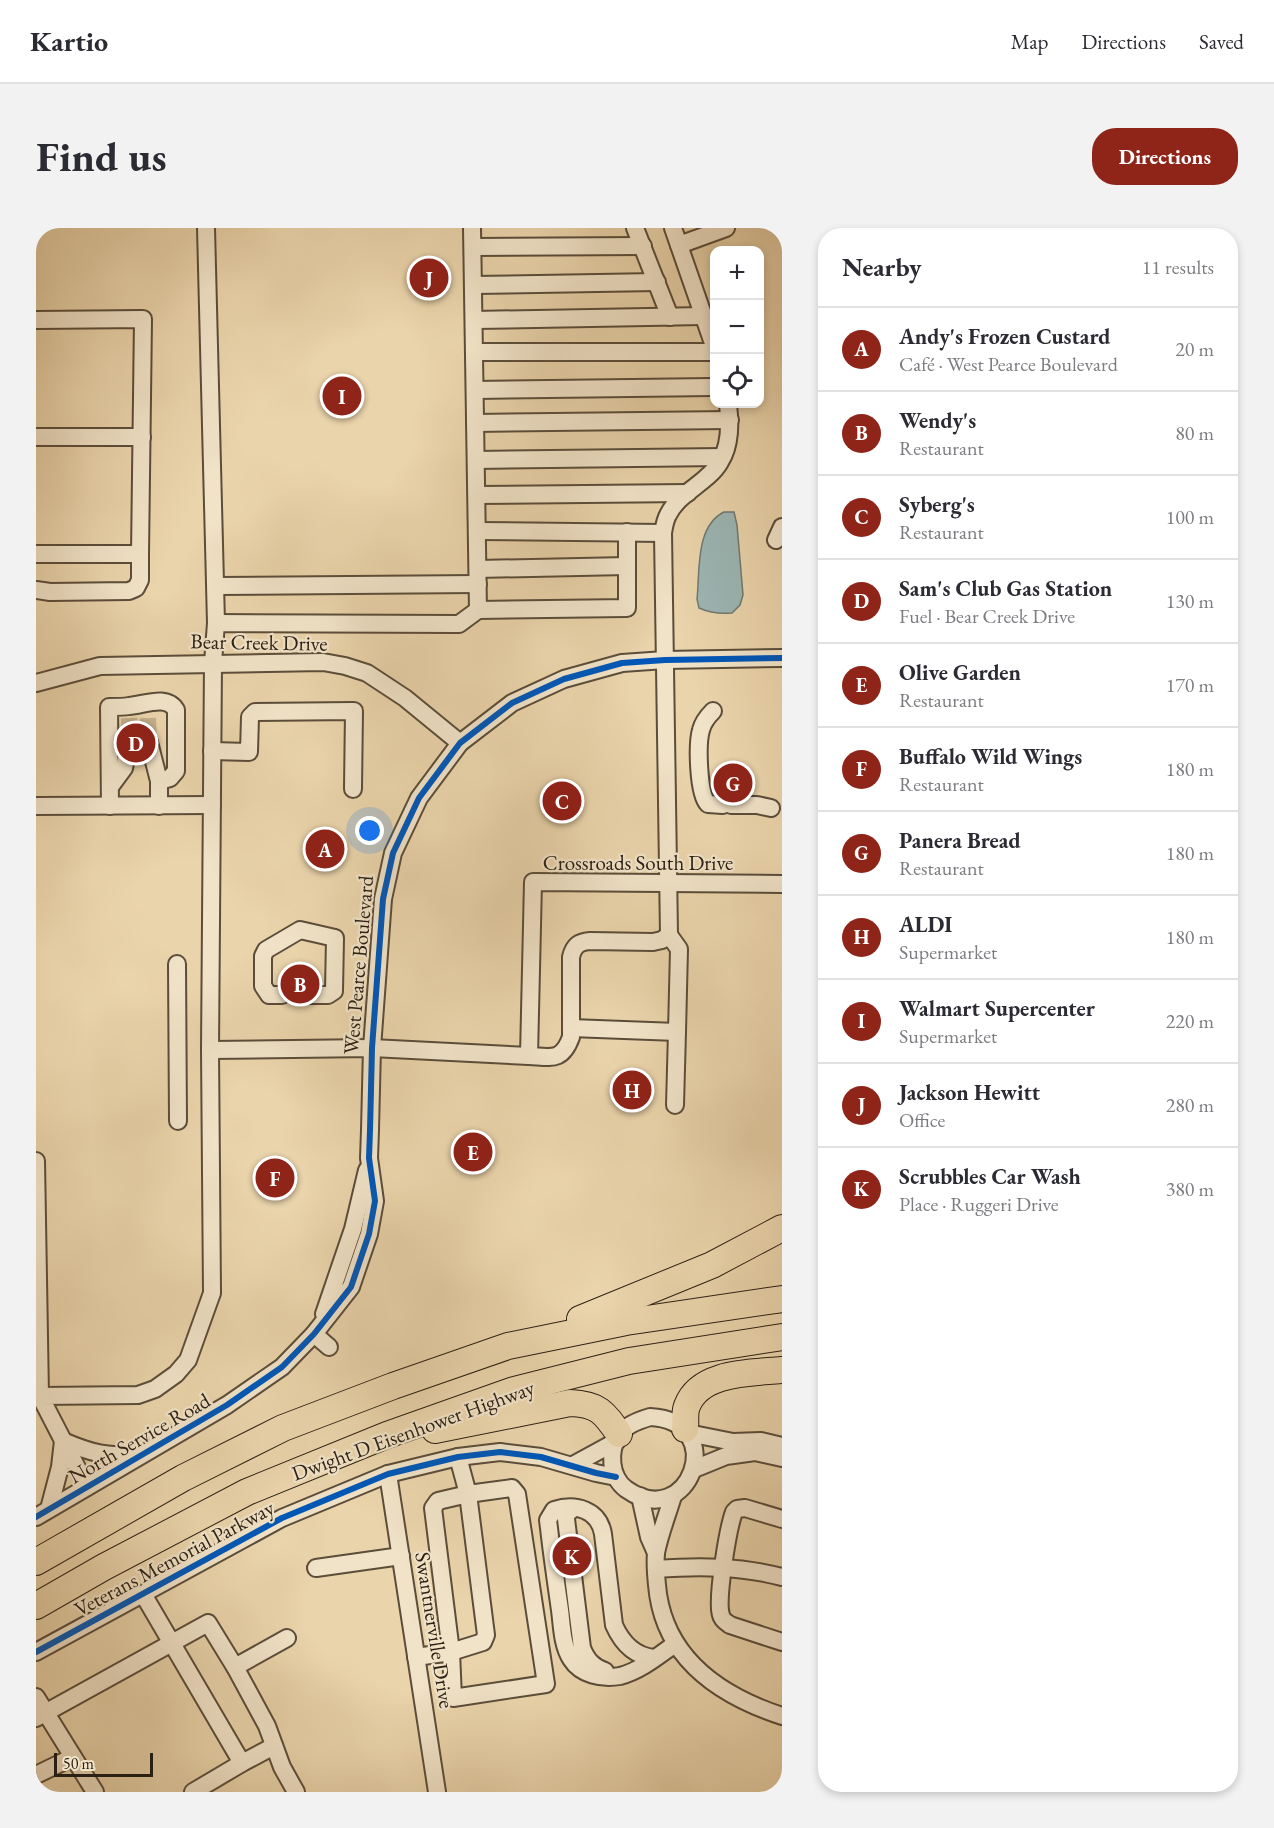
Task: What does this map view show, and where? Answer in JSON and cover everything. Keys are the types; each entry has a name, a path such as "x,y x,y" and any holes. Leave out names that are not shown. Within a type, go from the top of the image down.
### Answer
{"highway":[{"path":"36,1562 183,1479 283,1428 508,1346 712,1265 782,1228"},
{"path":"508,1346 626,1322 782,1299"},
{"name":"Dwight D Eisenhower Highway","path":"36,1606 104,1567 247,1492 387,1435 514,1390 629,1361 782,1337"},
{"path":"687,1431 686,1408 690,1399 710,1382 729,1377 782,1370"},
{"path":"387,1435 450,1429 570,1403 587,1404 605,1414 618,1438"}],"street":[{"path":"38,1396 138,1395 155,1389 176,1374 188,1360 212,1293 210,1050 213,663 216,586 206,228"},
{"path":"472,228 478,610"},
{"path":"635,228 670,317"},
{"path":"673,228 710,334"},
{"path":"679,245 725,228"},
{"path":"473,247 643,246"},
{"path":"473,285 657,282"},
{"path":"474,320 704,316"},
{"path":"36,320 143,319 140,580 136,588 129,591 50,592 36,590"},
{"path":"474,352 710,352"},
{"path":"475,390 710,387"},
{"path":"475,423 729,412 728,440 720,462 668,515 663,532 669,935 679,949 675,1105"},
{"path":"36,437 142,437"},
{"path":"476,460 722,457"},
{"path":"477,495 688,493"},
{"path":"477,531 663,532"},
{"path":"216,623 459,624 478,610 627,608 627,532"},
{"path":"36,554 141,554"},
{"path":"216,586 478,576 627,566"},
{"name":"West Pearce Boulevard","path":"227,1405 282,1367 318,1329 353,1229 369,1158 372,1048 383,899 393,853 419,798 460,743 512,703 564,679 622,663 782,658"},
{"name":"Bear Creek Drive","path":"36,683 100,666 323,662 367,673 405,698 460,743"},
{"path":"110,806 109,707 129,712 148,710 167,702 173,705 176,710 176,771 170,778 159,781"},
{"path":"212,751 249,752 250,717 255,712 354,711 353,789"},
{"path":"713,711 706,717 700,738 702,794 708,804 757,805 771,808"},
{"path":"110,787 124,768 130,741"},
{"path":"149,742 159,781 159,806"},
{"path":"36,806 212,805"},
{"name":"Crossroads South Drive","path":"529,1056 533,882 782,884"},
{"path":"300,930 335,938 334,991 328,995 292,995 269,995 263,986 263,956 266,950 300,930"},
{"path":"210,1050 372,1048 558,1056 564,1053 571,1037 571,957 575,946 581,942 590,941 653,942 669,935"},
{"path":"177,964 178,1121"},
{"path":"571,1028 677,1032"},
{"path":"36,1161 38,1396 87,1487"},
{"path":"318,1329 329,1347"},
{"name":"North Service Road","path":"43,1513 227,1405"},
{"path":"573,1465 618,1438 637,1421 650,1417 663,1417 687,1431 733,1442 761,1441 782,1446"},
{"path":"618,1438 612,1461 616,1477 622,1486 640,1496 662,1499 673,1496 688,1483 694,1469 695,1458 687,1431"},
{"path":"63,1441 87,1452 139,1456"},
{"path":"43,1513 60,1467 63,1441"},
{"name":"Veterans Memorial Parkway","path":"36,1652 282,1518 388,1474 458,1457 500,1452 541,1457 616,1477"},
{"path":"694,1469 726,1456 755,1452 782,1458"},
{"path":"416,1657 451,1652 483,1642 486,1635 468,1494 458,1457"},
{"name":"Swantnerville Drive","path":"388,1474 437,1792"},
{"path":"512,1488 516,1490 546,1684 453,1698 451,1652 433,1508 438,1502 468,1494 512,1488"},
{"path":"640,1496 656,1561 662,1614 675,1644 698,1669 719,1686 746,1701 782,1716"},
{"path":"656,1561 673,1496"},
{"path":"654,1658 635,1653 618,1633 613,1617 602,1527 596,1516 574,1508 565,1507 554,1510 548,1520 567,1651 579,1668 593,1675 611,1677 627,1673 654,1658 675,1644"},
{"path":"782,1519 745,1508 737,1509 732,1515 723,1567 720,1607 723,1620 730,1625 782,1642"},
{"path":"316,1568 401,1556"},
{"path":"656,1561 758,1571 782,1577"},
{"path":"142,1594 242,1763"},
{"path":"41,1716 208,1623 235,1666 267,1726 296,1792"},
{"path":"235,1666 287,1638"},
{"path":"36,1697 41,1716 73,1757 95,1792"},
{"path":"194,1792 274,1746"},
{"path":"36,1775 73,1757"}],"water":[{"path":"724,512 734,512 737,525 743,595 740,605 732,613 711,612 699,608 697,599 699,563 704,539 708,528"}],"tunnel":[{"path":"129,718 130,741"},
{"path":"148,718 149,742"}],"cycle path":[{"path":"36,1517 227,1405 282,1367 314,1334 351,1287 369,1234 375,1201 369,1158 372,1048 383,899 393,853 419,798 460,743 512,703 564,679 622,663 782,658"},
{"path":"36,1652 282,1518 388,1474 458,1457 500,1452 541,1457 616,1477"}],"place":[{"name":"Jackson Hewitt","path":"429,278"},
{"name":"Walmart Supercenter","path":"342,396"},
{"name":"Sam's Club Gas Station","path":"136,743"},
{"name":"Panera Bread","path":"733,783"},
{"name":"Syberg's","path":"562,801"},
{"name":"Andy's Frozen Custard","path":"325,849"},
{"name":"Wendy's","path":"300,984"},
{"name":"ALDI","path":"632,1090"},
{"name":"Olive Garden","path":"473,1152"},
{"name":"Buffalo Wild Wings","path":"275,1178"},
{"name":"Scrubbles Car Wash","path":"572,1556"}]}
